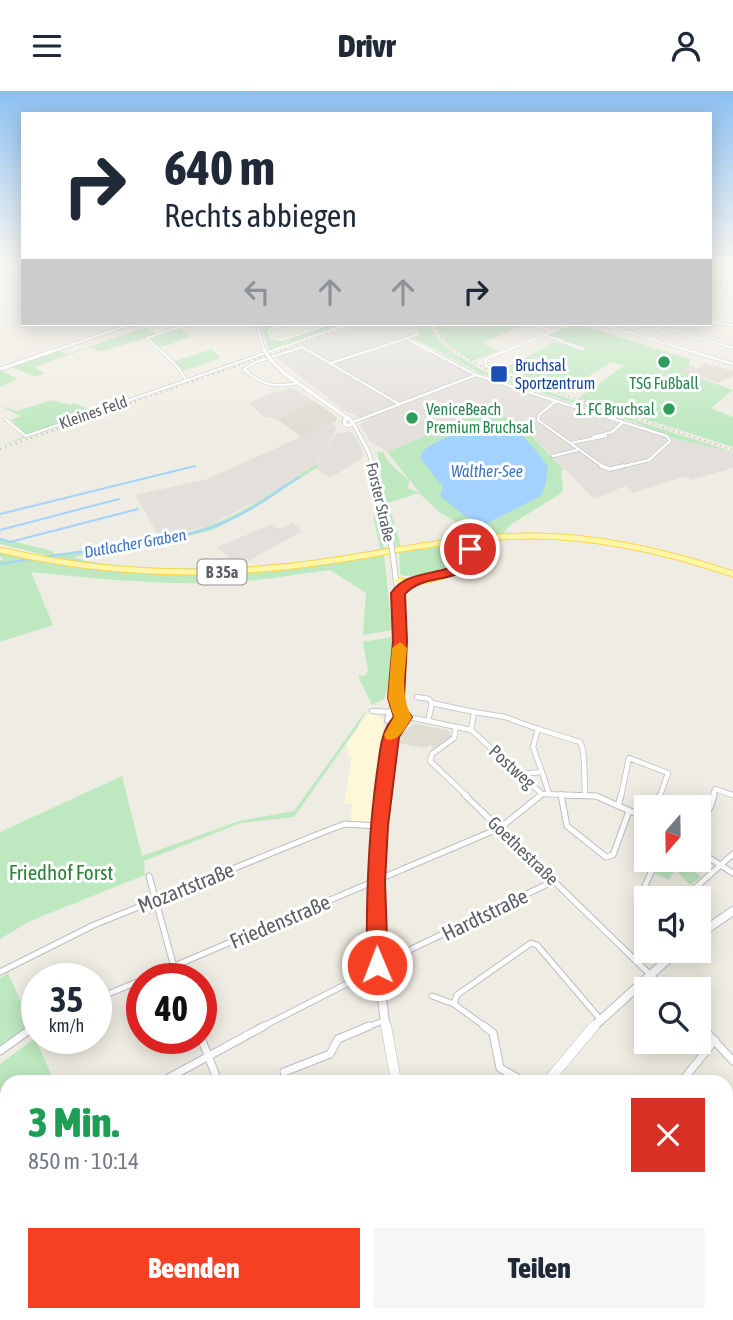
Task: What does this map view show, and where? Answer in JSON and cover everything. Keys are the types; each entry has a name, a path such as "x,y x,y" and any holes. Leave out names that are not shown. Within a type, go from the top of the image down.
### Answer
{"main road":[{"name":"B 35a","path":"0,548 73,564 142,571 215,572 300,565 465,540 532,536 601,541 674,555 733,574"},
{"path":"465,540 468,562"},
{"path":"398,593 408,583 453,573 468,562 471,555 465,540"},
{"path":"444,543 464,548"},
{"name":"B 35a","path":"36,558 73,564"},
{"path":"397,580 422,579"},
{"path":"397,580 408,583"}],"street":[{"path":"712,322 733,325"},
{"path":"0,369 125,326"},
{"path":"171,326 176,328"},
{"path":"182,326 147,338 177,366 187,380 342,326"},
{"name":"Forster Straße","path":"258,326 263,347 271,360 341,414 365,443 372,461 391,543 397,580 400,641 395,716 378,826 376,882 377,970 383,1021 395,1075"},
{"path":"278,326 268,331 271,339 284,340 322,326"},
{"path":"538,326 552,330"},
{"path":"542,326 552,330"},
{"path":"529,381 486,366 484,362 487,356 565,326"},
{"path":"611,326 733,364"},
{"path":"629,332 639,326"},
{"path":"661,326 733,348"},
{"path":"676,347 692,335 695,326"},
{"path":"652,339 668,328"},
{"path":"330,363 419,334"},
{"path":"543,335 584,349"},
{"path":"406,338 476,375 557,400 624,422 669,439 652,458 616,469 603,467 538,419 539,415 557,400"},
{"path":"297,382 269,386 244,369 247,365 295,348 304,348 399,405"},
{"path":"351,423 476,375"},
{"path":"286,385 290,377"},
{"name":"Kleines Feld","path":"5,419 26,436 187,380"},
{"path":"570,444 606,436 605,434 624,422"},
{"path":"553,457 578,450"},
{"path":"417,697 429,699 432,703 505,717 583,745 585,795"},
{"path":"428,721 432,703"},
{"path":"395,716 471,730 474,712"},
{"name":"Goethestraße","path":"456,727 454,738 432,754 430,761 653,977"},
{"path":"538,729 533,747 549,795"},
{"name":"Postweg","path":"471,730 542,795 596,796 634,813"},
{"path":"618,806 624,791 625,763 629,758 668,773 660,795"},
{"path":"519,774 542,772"},
{"path":"711,806 715,789 733,795"},
{"name":"Friedenstraße","path":"182,963 500,828 542,795"},
{"path":"561,795 567,826 606,857 613,855 629,811"},
{"name":"Mozartstraße","path":"0,972 42,949 156,900 345,824 378,826"},
{"path":"699,886 733,854"},
{"path":"711,859 733,873"},
{"path":"149,876 171,963"},
{"name":"Hardtstraße","path":"173,1075 387,963 554,881"},
{"path":"711,926 733,911"},
{"path":"454,1004 457,995 531,943 537,945 600,1019"},
{"path":"553,1075 600,1019 663,963"},
{"path":"432,996 454,1004 493,1033 500,1068 512,1075"},
{"path":"284,1072 330,1054 338,1039 383,1021"},
{"path":"0,1051 21,1036"},
{"path":"711,1036 733,1061"},
{"path":"687,1075 715,1040"},
{"path":"208,1055 216,1075"}],"shaded area":[{"path":"353,326 417,326 418,335 408,341 471,373 616,417 672,438 733,452 733,468 692,480 686,476 633,493 625,486 594,499 528,432 493,408 387,452 370,441 360,424 367,420 345,411 272,354"},
{"path":"704,363 733,371 733,376 719,383 679,371 689,365 698,368"},
{"path":"293,388 314,401 277,419 264,417 249,403 272,393"},
{"path":"314,401 337,417 336,421 301,437 277,419"},
{"path":"332,423 336,428 326,452 336,433 352,432 360,445 363,458 330,478 315,468 322,457 316,464 267,496 208,526 160,538 135,495 207,479"},
{"path":"293,522 302,531 238,567 217,547 273,524 279,529"},
{"path":"368,712 383,719 385,753 375,824 351,821 352,804 344,803 352,756 348,756 347,743"},
{"path":"415,724 448,730 452,737 434,749 430,745 425,748 398,743 399,734"}],"green space":[{"path":"262,326 278,326 267,331 270,339 279,341 326,326 341,326 269,350"},
{"path":"417,326 431,326 446,346 484,371 733,452 672,438 637,423 481,374 411,337 418,335"},
{"path":"521,326 482,343 498,351 472,361 449,346 436,328"},
{"path":"571,326 583,326 690,359 689,365 680,371 733,390 711,408 733,417 733,447 578,398 624,366 611,362 563,393 499,372 498,369 518,362 554,342 589,352 546,334"},
{"path":"179,327 190,337 159,348 148,337 100,352 91,347 34,367 44,373 36,377 11,367 2,371 18,379 0,387 0,370 57,350 67,354 145,328 157,334"},
{"path":"212,349 221,358 181,372 172,362"},
{"path":"243,361 0,446 26,436 11,420 21,416 0,406 17,411 52,400 70,405 74,403 97,412"},
{"path":"493,408 528,432 564,470 561,471 563,490 510,525 503,534 512,534 315,562 237,570 153,570 69,561 0,544 0,538 53,551 54,554 170,537 208,526 236,513 316,464 318,467 254,508 213,530 138,548 73,557 118,566 218,568 271,565 352,554 380,549 373,515 377,514 377,505 380,505 384,524 380,525 384,548 396,547 378,476 381,473 377,452 383,452 409,481 408,488 420,493 387,452","holes":["483,419 541,496 486,524 441,496 443,487 424,451","419,493 439,512 478,536 401,546 388,503"]},
{"path":"516,534 562,536 625,544"},
{"path":"451,546 462,550 465,558 454,569 429,575 400,574 399,551"},
{"path":"648,548 705,562 733,571"},
{"path":"0,552 45,562 216,574 384,554 392,630 363,635 366,593 330,570 258,580 209,583 132,581 31,572 53,625 0,642 0,560 4,559 0,557"},
{"path":"392,637 391,676 384,699 372,705 358,676 366,675 368,671 363,642"},
{"name":"Friedhof Forst","path":"368,708 357,728 294,817 241,823 144,861 145,875 30,921 0,939 0,832 122,776 142,856 239,821 294,811"},
{"path":"655,872 674,872 669,880"},
{"path":"677,872 695,872 701,877 690,885"},
{"path":"8,973 21,1002 21,1031 0,1047 0,978"},
{"path":"21,1048 21,1054 42,1054 51,1075 0,1075 0,1064"}],"water":[{"name":"Walther-See","path":"483,419 503,423 512,428 529,442 548,467 541,496 486,524 465,516 440,496 443,487 420,458 424,450 431,445"}],"waterway":[{"path":"0,514 195,466"},
{"name":"Dutlacher Graben","path":"44,557 155,542 199,531 241,514 299,477"},
{"path":"0,530 119,499"},
{"path":"0,539 10,542 138,509"},
{"name":"Dutlacher Graben","path":"0,564 31,559"}],"railway":[{"path":"0,449 350,326"},
{"path":"432,326 447,346 488,370 733,450"}],"slow traffic":[{"path":"392,735 397,723 404,717 398,711 396,698 400,648"}],"place":[{"name":"TSG Fußball","path":"664,362"},
{"name":"Bruchsal Sportzentrum","path":"499,374"},
{"name":"1. FC Bruchsal","path":"669,409"},
{"name":"VeniceBeach Premium Bruchsal","path":"412,418"}],"route":[{"path":"377,965 378,826 391,737 397,723 404,717 398,711 396,698 400,641 398,593 408,583 453,573 465,567 471,559 470,549"}]}
